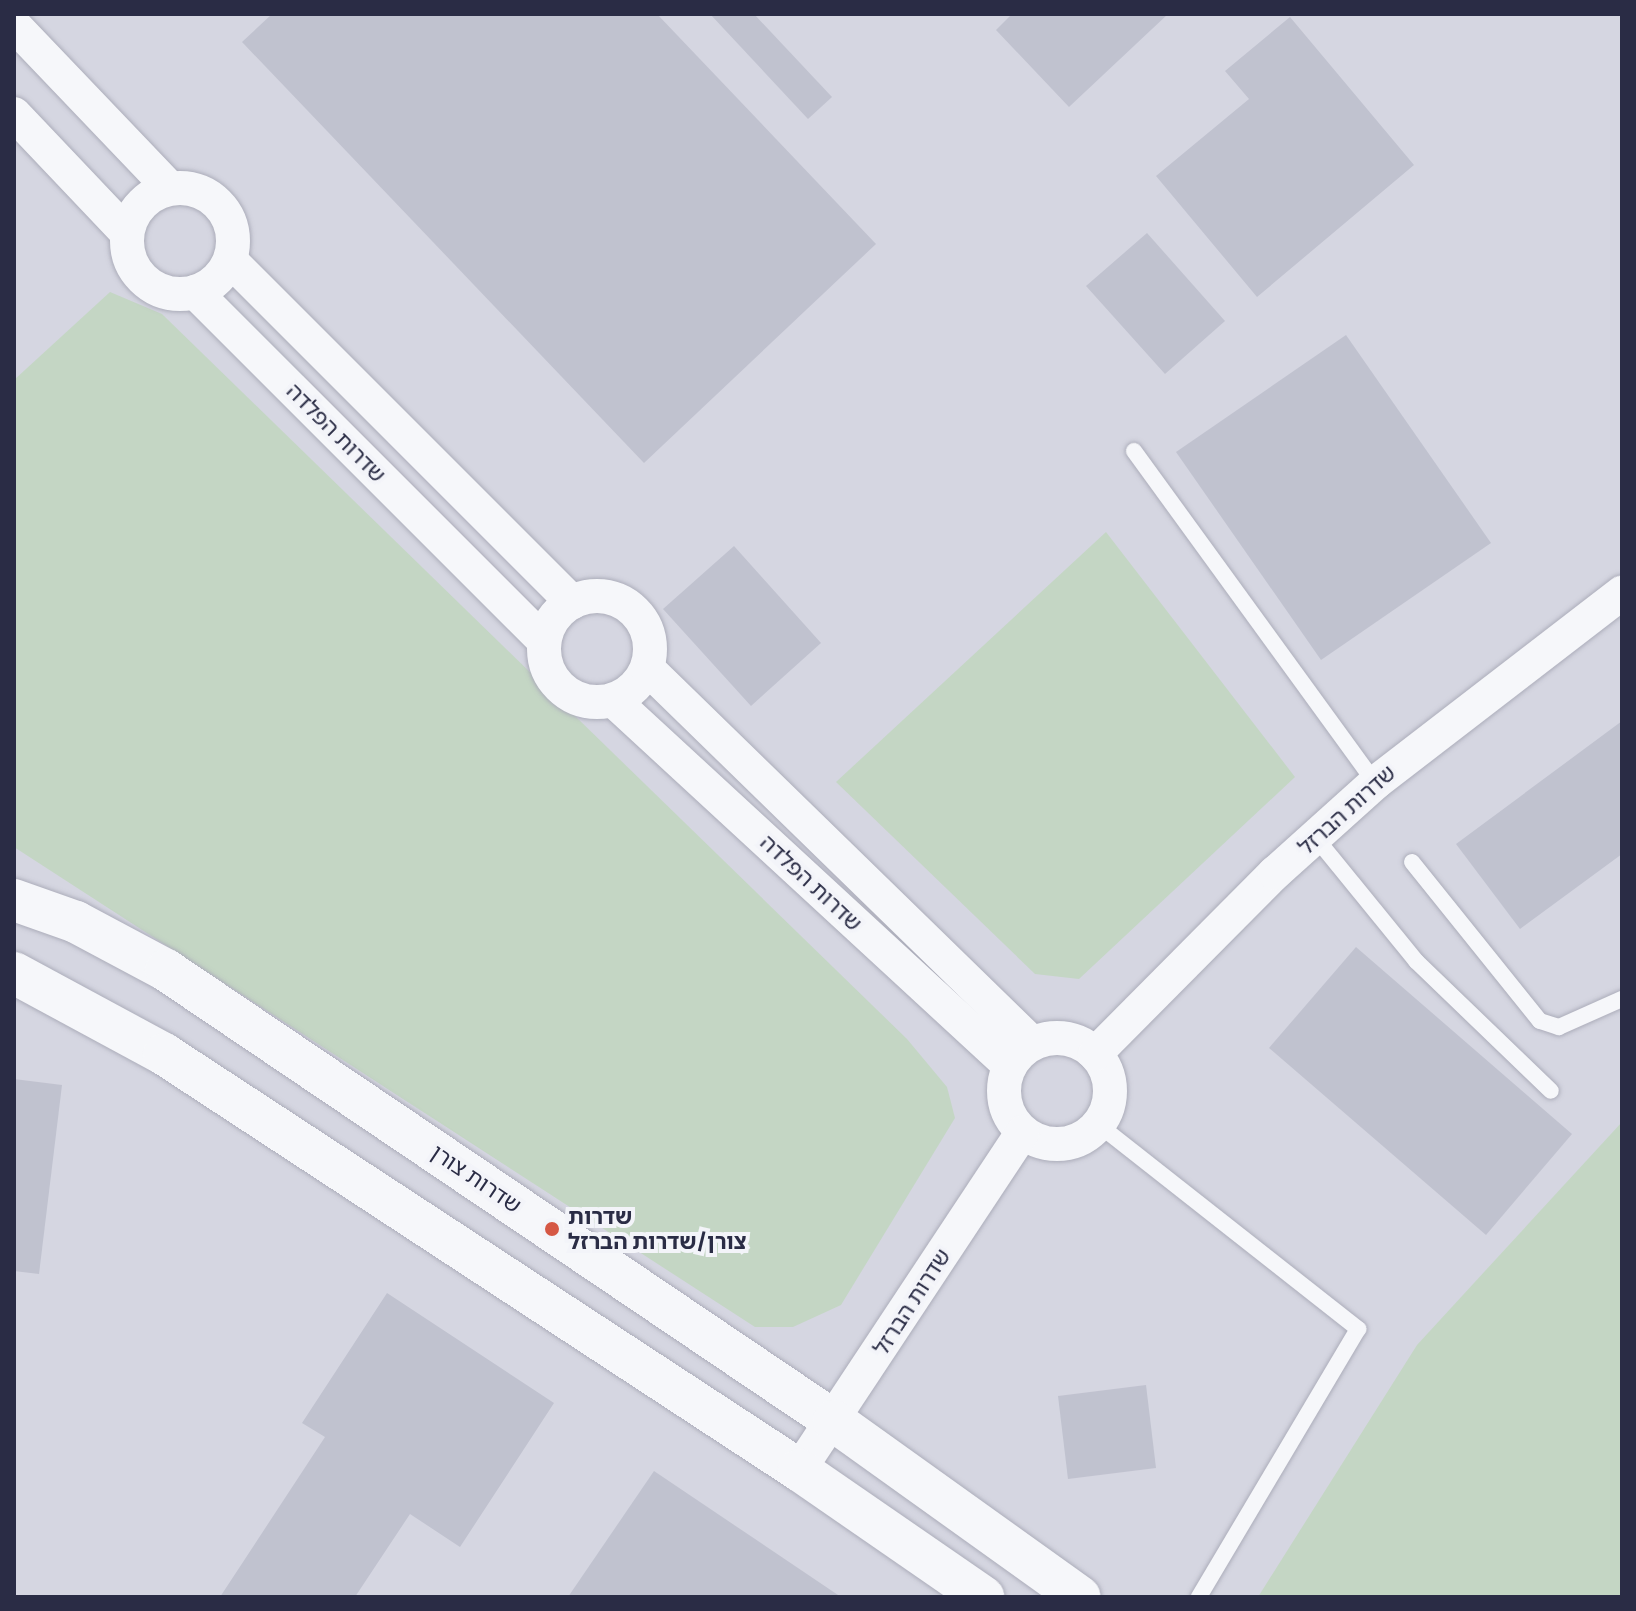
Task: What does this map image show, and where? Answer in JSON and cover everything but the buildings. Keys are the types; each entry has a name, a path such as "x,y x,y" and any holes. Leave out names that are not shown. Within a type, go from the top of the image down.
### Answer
{"street":[{"path":"14,25 170,188"},
{"path":"14,114 127,233 134,267 146,282 178,294 195,292 210,285 230,260 232,229 216,201 194,190 170,188 142,203 127,233"},
{"path":"230,260 572,602"},
{"name":"שדרות הפלדה","path":"195,292 544,641"},
{"name":"שדרות הברזל","path":"1095,1054 1315,837 1375,783 1622,593"},
{"path":"604,596 633,609 649,637 647,668 627,693 613,700 595,702 563,690 551,675 544,641 550,624 572,602 604,596"},
{"name":"שדרות הפלדה","path":"647,668 1021,1055"},
{"name":"שדרות הפלדה","path":"613,700 1021,1055"},
{"name":"שדרות צורן","path":"14,900 76,922 166,970 834,1421 1080,1597"},
{"path":"14,973 164,1054 799,1470 983,1597"},
{"path":"1065,1038 1095,1054 1110,1081 1107,1111 1099,1125 1071,1143 1038,1141 1023,1132 1005,1101 1021,1055 1065,1038"},
{"name":"שדרות הברזל","path":"799,1470 1023,1132"}],"lane":[{"path":"1134,451 1375,783"},
{"path":"1315,837 1416,961 1551,1091"},
{"path":"1412,862 1540,1021 1559,1027 1622,999"},
{"path":"1099,1125 1358,1329 1199,1597"}],"shaded area":[{"path":"14,14 1622,14 1622,1597 14,1597"}],"green space":[{"path":"110,292 162,314 907,1039 947,1087 955,1118 841,1305 793,1327 755,1327 14,847 14,380"},
{"path":"1106,532 1295,777 1079,979 1035,974 836,782"},
{"path":"1622,1122 1622,1597 1258,1597 1417,1345"}],"place":[{"name":"שדרות צורן/שדרות הברזל","path":"552,1229"}]}
